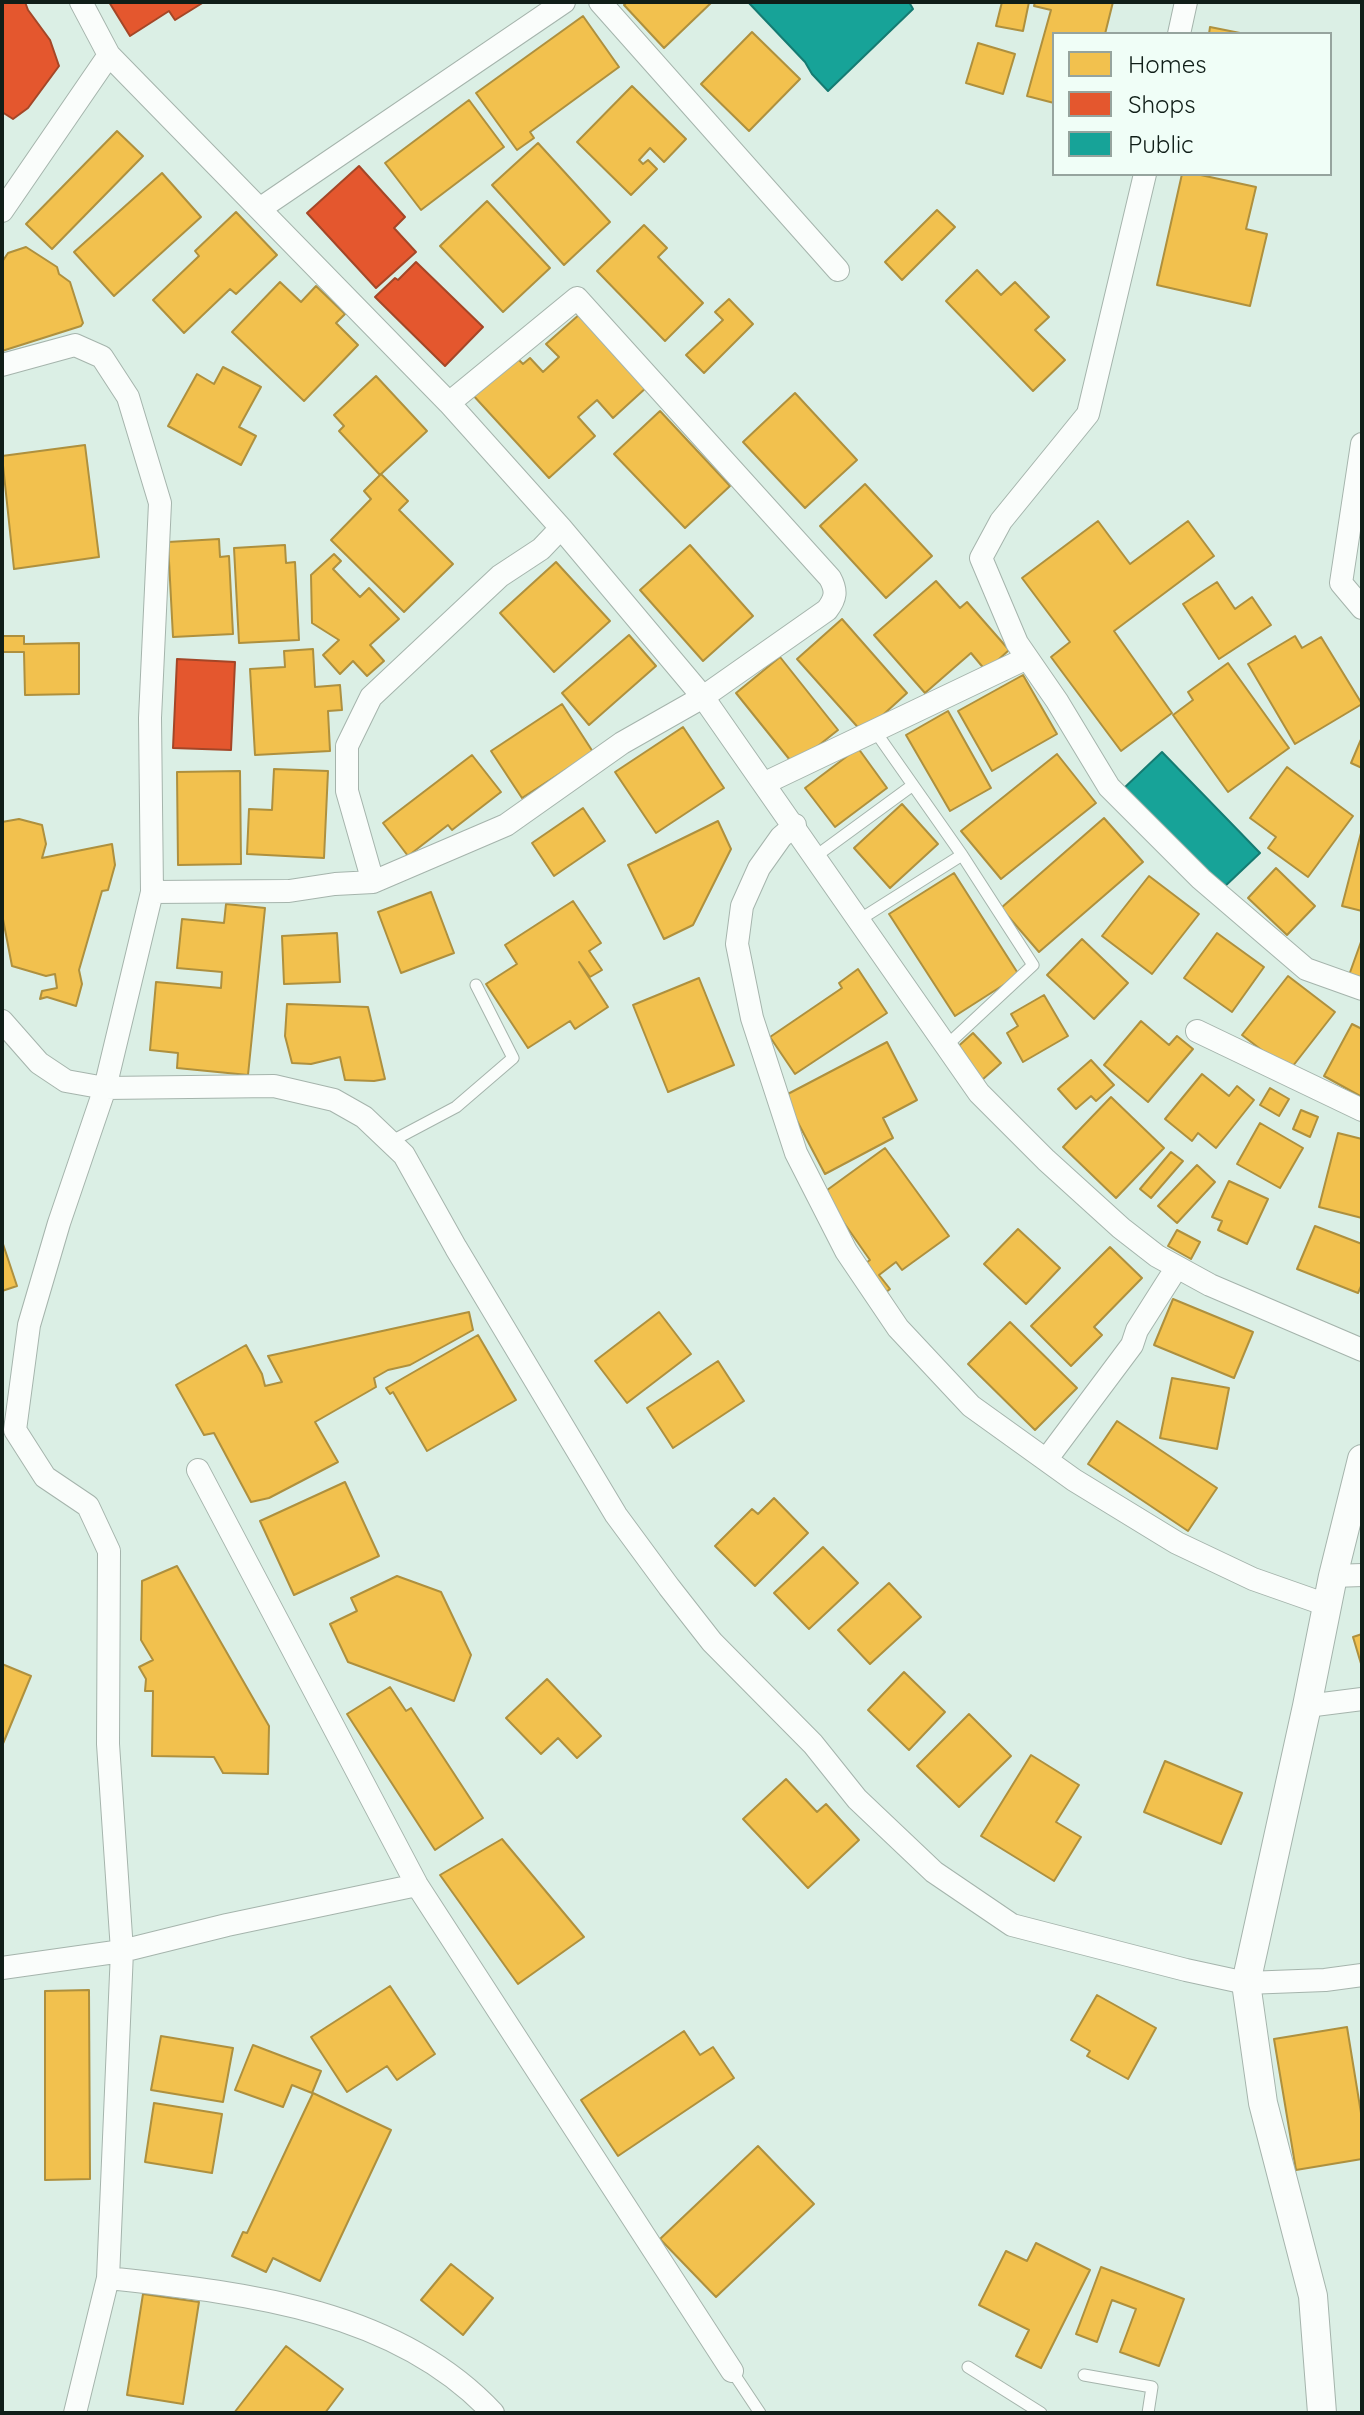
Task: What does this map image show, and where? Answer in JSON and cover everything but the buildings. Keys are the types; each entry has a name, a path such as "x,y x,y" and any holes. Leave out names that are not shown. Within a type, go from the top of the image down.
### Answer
{"street":[{"path":"81,2 109,55 449,403 561,528 703,697 979,1093 1046,1160 1157,1256 1281,1318 1362,1350"},
{"path":"261,208 564,2"},
{"path":"600,2 838,270"},
{"path":"1179,32 1186,2"},
{"path":"2,211 109,55"},
{"path":"1145,176 1088,414 1001,521 981,558 1017,643 1109,787 1174,853 1306,969 1362,989"},
{"path":"152,892 289,891 373,882 506,825 622,743 703,697 827,610 833,602 836,590 830,578 577,298 449,403"},
{"path":"2,365 75,345 102,357 128,397 160,503 150,718 152,892 105,1088 59,1223 29,1325 15,1430 45,1477 88,1506 109,1551 108,1744 122,1951 108,2278 75,2413"},
{"path":"1362,444 1341,583 1362,608"},
{"path":"373,882 347,791 347,746 371,697 500,576 541,549 561,528"},
{"path":"765,783 1027,658"},
{"path":"795,825 781,837 759,868 742,906 737,944 752,1018 796,1153 846,1251 898,1328 971,1406 1046,1460 1177,1543 1253,1579 1327,1605"},
{"path":"2,1021 39,1063 66,1081 105,1088 274,1086 334,1100 364,1117 404,1155 616,1515 712,1642 813,1744 857,1799 934,1872 1012,1925 1246,1983 1325,1980 1362,1975"},
{"path":"1197,1031 1362,1110"},
{"path":"1046,1460 1132,1345 1137,1330 1177,1267"},
{"path":"1322,2413 1313,2296 1263,2103 1246,1983 1333,1576 1362,1459"},
{"path":"198,1470 417,1885 732,2371"},
{"path":"1333,1576 1362,1575"},
{"path":"1307,1706 1362,1699"},
{"path":"2,1968 122,1951 417,1885"},
{"path":"108,2278 217,2290 312,2310 385,2335 452,2375 493,2413"}],"lane":[{"path":"875,731 962,855 1033,965 946,1046"},
{"path":"816,856 913,785"},
{"path":"859,920 962,855"},
{"path":"390,1142 456,1107 513,1058 476,985"},
{"path":"968,2367 1041,2413"},
{"path":"732,2371 760,2413"},
{"path":"1084,2375 1152,2387 1148,2413"}]}
